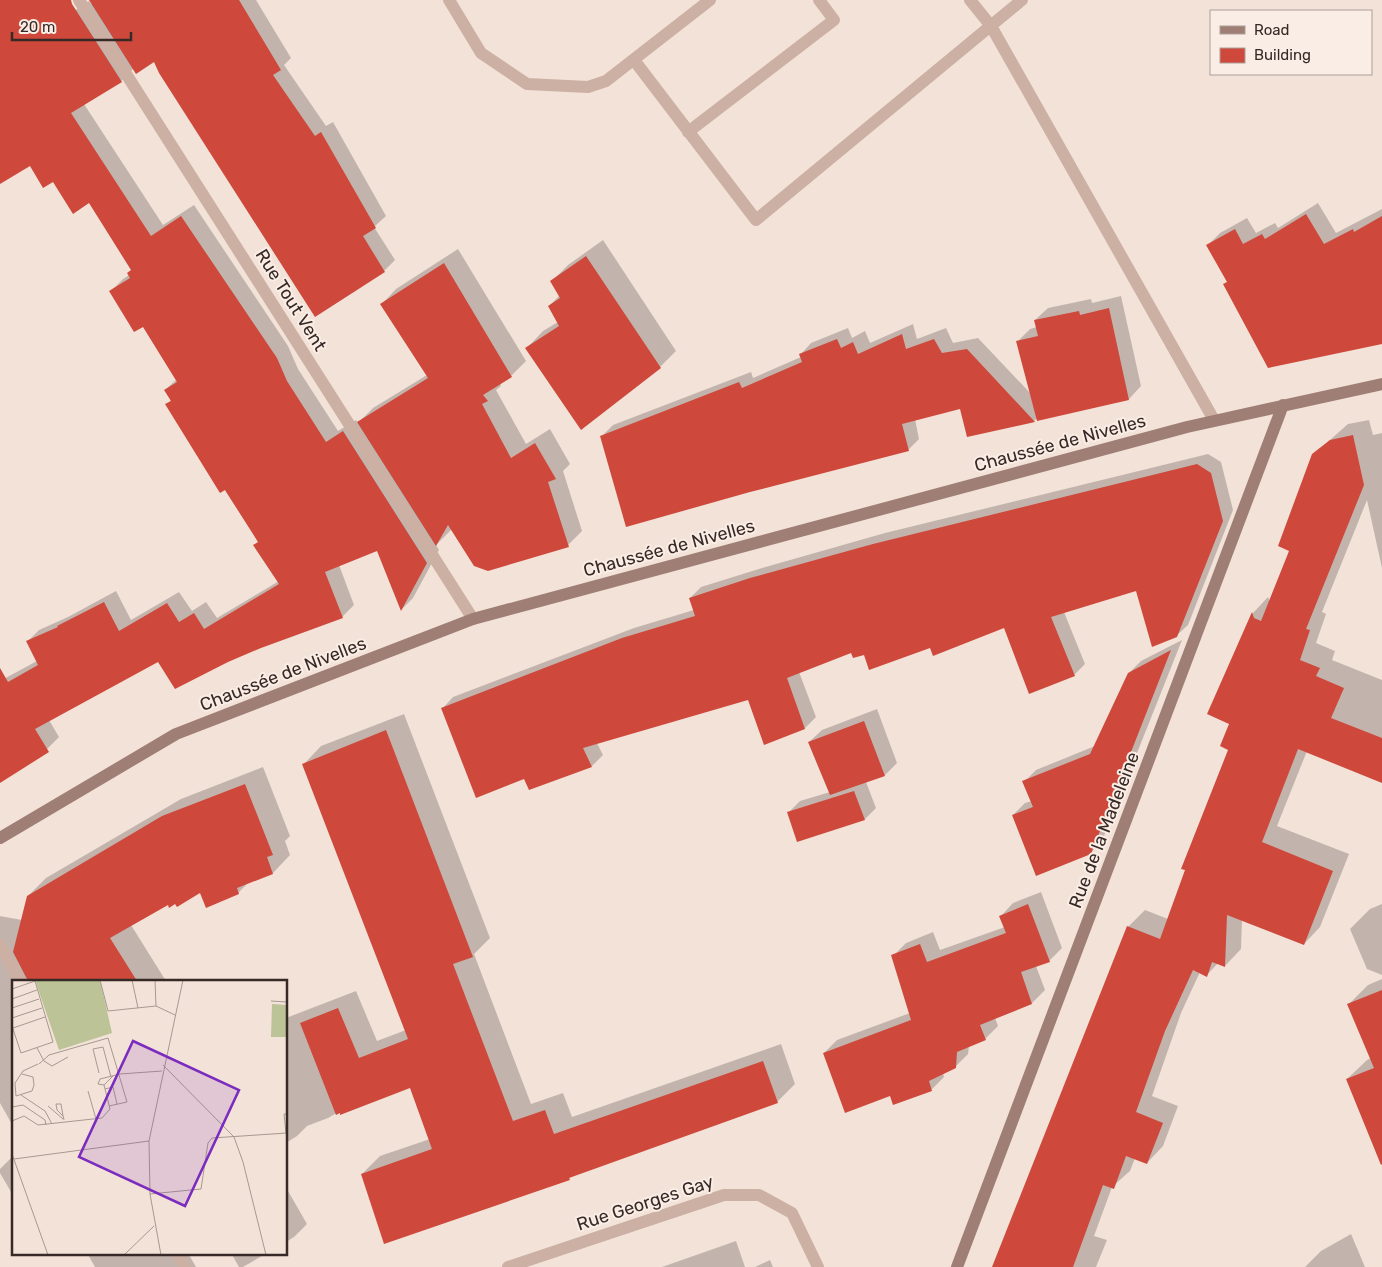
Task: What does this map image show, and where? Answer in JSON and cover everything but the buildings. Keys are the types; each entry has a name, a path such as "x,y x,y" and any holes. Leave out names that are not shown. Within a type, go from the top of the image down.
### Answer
{"main road":[{"name":"Chaussée de Nivelles","path":"0,838 176,734 473,619 1214,420 1382,384"},
{"name":"Rue de la Madeleine","path":"957,1267 1283,405"}],"street":[{"name":"Rue Tout Vent","path":"79,0 473,619"},
{"path":"449,0 481,53 528,84 588,87 606,82 710,0"},
{"path":"688,132 834,20 819,0"},
{"path":"970,0 991,26 1214,420"},
{"path":"634,60 756,220 1022,0"},
{"path":"0,945 19,980"},
{"name":"Rue Georges Gay","path":"508,1267 724,1195 759,1195 792,1213 818,1267"},
{"path":"178,1254 185,1267"}]}
